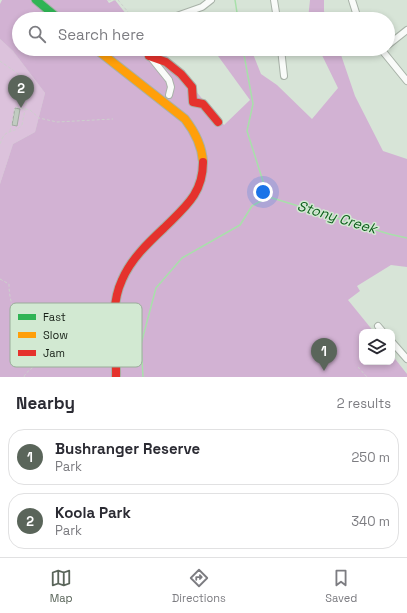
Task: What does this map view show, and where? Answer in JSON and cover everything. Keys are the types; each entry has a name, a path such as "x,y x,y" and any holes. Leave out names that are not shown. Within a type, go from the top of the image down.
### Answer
{"main road":[{"path":"36,0 51,12"},
{"path":"105,56 132,78 168,100 187,115 203,139 206,152 206,177 204,188 198,200 185,214 150,240 134,259 124,275 115,303"},
{"path":"154,56 166,62 181,74 192,88 193,102 203,104 218,122"}],"street":[{"path":"188,12 202,7 211,0"},
{"path":"274,0 276,12"},
{"path":"352,0 356,12"},
{"path":"395,39 407,30"},
{"path":"149,56 169,80 171,87 169,95"},
{"path":"282,56 284,76"},
{"path":"387,56 407,81"},
{"path":"395,345 407,359"}],"path":[{"path":"108,0 118,0 128,12"},
{"path":"0,61 25,80 29,85 22,125 4,135 0,145"},
{"path":"10,131 15,107 30,110 39,118 57,122 113,119"},
{"path":"0,279 9,284 9,296 12,303"},
{"path":"24,377 25,374 33,367"},
{"path":"358,367 367,377"}],"shaded area":[{"path":"2,0 107,0 109,3 115,0 124,12 12,12 12,50 0,39 0,4"},
{"path":"310,0 324,0 324,12 309,12"},
{"path":"0,39 12,50 12,56 17,56 45,93 35,132 13,144 0,184"},
{"path":"17,56 167,56 224,125 250,100 218,56 254,56 261,74 277,85 312,119 338,88 322,56 341,56 355,96 383,151 407,159 407,267 391,265 357,286 360,291 348,300 372,329 359,329 359,365 395,365 395,359 407,374 407,377 0,377 0,184 13,144 35,132 45,93"}],"building":[{"path":"15,108 20,109 17,126 12,125"}],"waterway":[{"path":"235,0 237,12"},
{"path":"142,340 156,288 182,258 240,225 252,206 268,197 247,131 253,104 244,56"},
{"name":"Stony Creek","path":"269,197 389,234 407,238"},
{"path":"142,360 143,377"}],"traffic: fast":[{"path":"36,0 51,12"}],"traffic: slow":[{"path":"105,56 185,119 197,139 203,162"}],"traffic: jam":[{"path":"149,56 166,62 181,74 192,87 193,102 203,104 218,122"},
{"path":"115,303 122,280 130,265 140,252 186,206 196,191 200,183 203,162"},
{"path":"116,367 116,377"}],"place":[{"name":"Koola Park","path":"21,108"},
{"name":"Bushranger Reserve","path":"324,371"}]}
